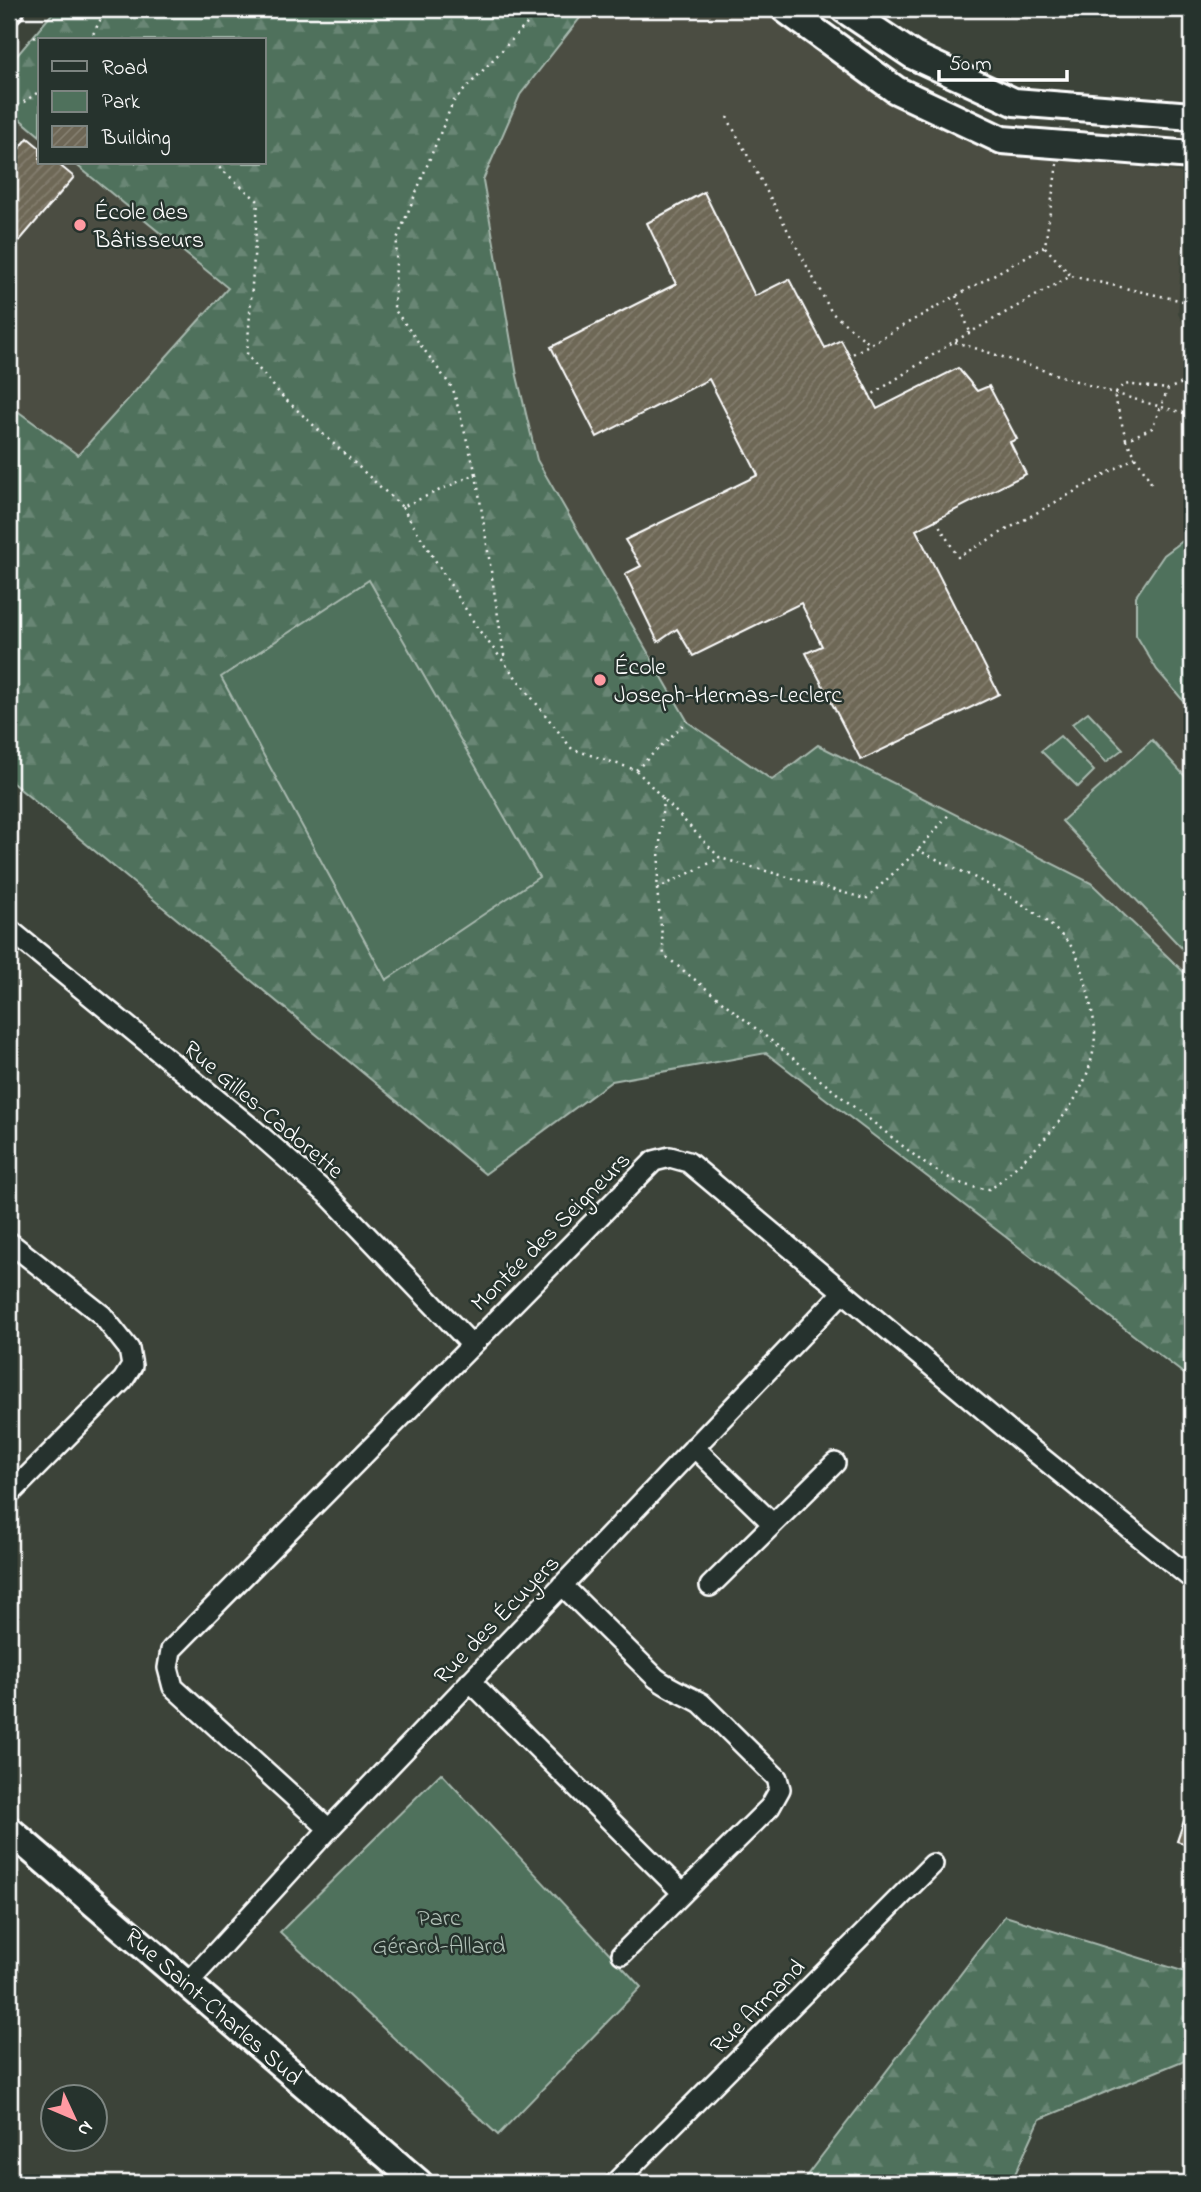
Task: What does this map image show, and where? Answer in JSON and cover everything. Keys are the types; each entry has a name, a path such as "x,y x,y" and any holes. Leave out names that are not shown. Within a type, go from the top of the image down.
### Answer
{"street":[{"path":"785,9 896,90 1002,140 1192,155"},
{"path":"844,9 914,56 1014,102 1192,116"},
{"name":"Rue Gilles-Cadorette","path":"9,929 253,1129 328,1195 472,1345"},
{"name":"Montée des Seigneurs","path":"329,1829 173,1687 168,1668 171,1650 654,1161 670,1157 688,1162 1192,1579"},
{"path":"9,1242 102,1315 129,1349 132,1366 123,1380 9,1495"},
{"name":"Rue des Écuyers","path":"188,1983 329,1829 843,1292"},
{"path":"694,1447 773,1524"},
{"path":"710,1586 835,1463"},
{"path":"562,1585 656,1678 673,1691 686,1694 701,1703 777,1777 780,1789 776,1800 622,1954"},
{"path":"470,1681 683,1893"},
{"name":"Rue Saint-Charles Sud","path":"9,1830 419,2183"},
{"name":"Rue Armand","path":"615,2183 933,1864"}],"path":[{"path":"91,38 106,9"},
{"path":"505,663 476,474 453,389 394,309 397,239 453,103 541,9"},
{"path":"34,37 38,39"},
{"path":"12,110 38,91"},
{"path":"727,117 832,313 870,344"},
{"path":"1060,145 1045,246 1071,276 1192,303"},
{"path":"215,164 258,201 247,355 282,396 402,507 478,629 572,749 636,770 720,858 866,899 918,850 951,812"},
{"path":"1045,246 849,356 870,396 953,342 1071,276"},
{"path":"956,296 970,332"},
{"path":"953,342 1114,394 1192,415"},
{"path":"1114,394 1124,384 1168,389 1192,379"},
{"path":"1126,440 1152,428 1168,389"},
{"path":"1114,394 1126,440 1153,486"},
{"path":"936,520 958,556 1136,457"},
{"path":"402,507 476,474"},
{"path":"636,770 688,722"},
{"path":"663,798 657,889 664,956 924,1163 970,1189 991,1189 1051,1131 1085,1080 1095,1034 1088,989 1072,947 1021,902 918,850"},
{"path":"657,889 720,858"}],"shaded area":[{"name":"École Joseph-Hermas-Leclerc","path":"56,9 769,9 879,95 993,152 1185,173 1178,314 1192,341 1192,1380 766,1053 612,1081 485,1174 9,780 78,455 9,405 9,65"}],"green space":[{"name":"École Joseph-Hermas-Leclerc","path":"56,9 587,9 520,95 483,180 517,376 537,460 688,722 772,780 818,745 1091,883 1192,980 1192,1380 766,1053 612,1081 485,1174 9,780 9,405 78,455 228,288 75,164 266,164 266,38 38,38 38,134 9,110 9,65"},
{"path":"1192,534 1192,711 1157,670 1136,635 1136,596 1164,555"},
{"path":"369,580 539,877 386,980 221,677"},
{"path":"1088,712 1123,749 1106,762 1072,724"},
{"path":"1060,736 1094,771 1078,787 1041,751"},
{"path":"1152,740 1192,784 1192,959 1062,821"},
{"name":"Parc Gérard-Allard","path":"441,1773 641,1987 498,2135 280,1932"},
{"path":"1005,1916 1192,1974 1192,2057 1040,2119 1011,2183 801,2183"}],"building":[{"path":"28,138 38,146 38,164 58,164 74,177 9,253 9,161"},
{"name":"École Joseph-Hermas-Leclerc","path":"704,192 755,296 789,279 825,348 841,340 877,409 958,368 977,391 989,386 1017,439 1010,442 1026,474 916,530 999,694 861,760 806,653 822,646 801,603 693,656 677,629 658,642 625,574 641,566 625,540 758,475 709,379 597,437 551,347 676,284 647,223"},
{"path":"1192,1803 1192,1846 1177,1841"}],"place":[{"name":"École des Bâtisseurs","path":"80,225"},
{"name":"École Joseph-Hermas-Leclerc","path":"600,680"}]}
